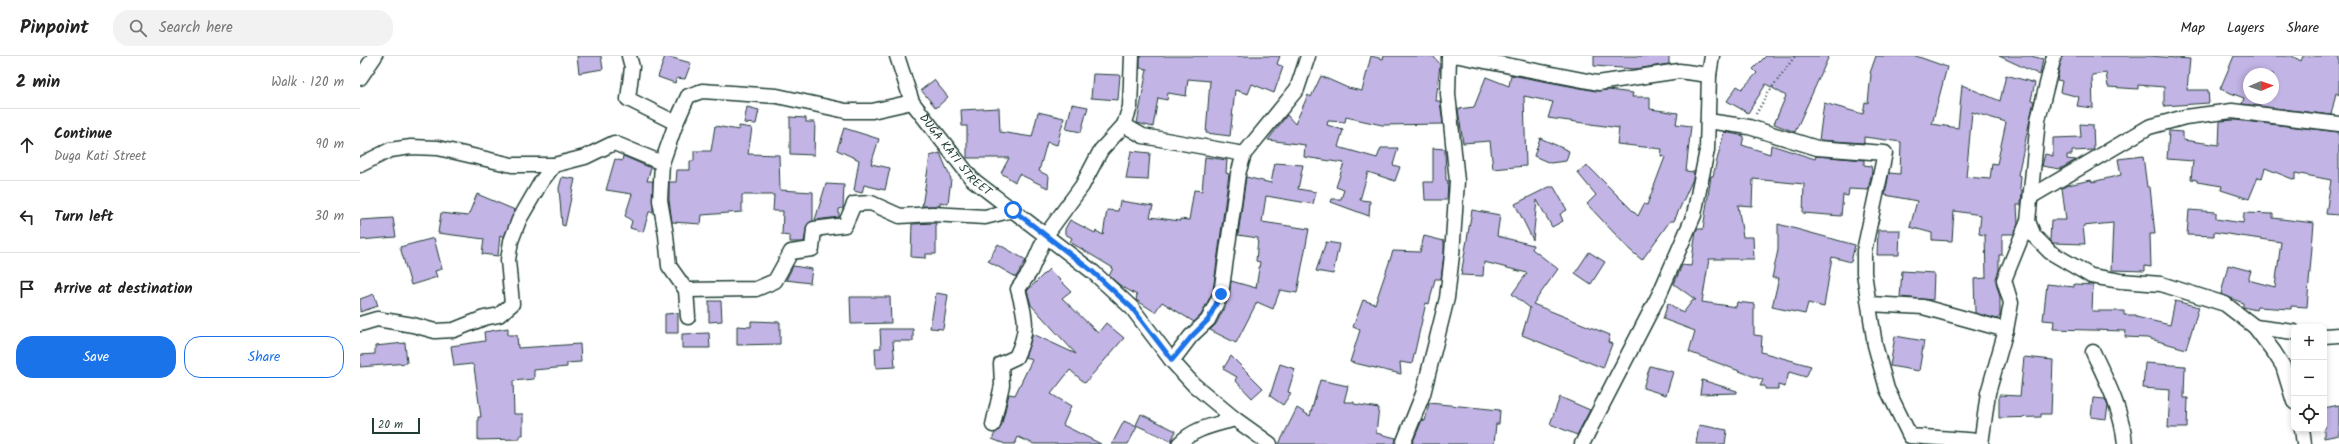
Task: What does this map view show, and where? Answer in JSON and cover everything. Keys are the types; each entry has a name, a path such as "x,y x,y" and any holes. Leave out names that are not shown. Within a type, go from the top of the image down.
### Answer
{"street":[{"path":"360,78 375,56"},
{"path":"629,56 632,67 628,100 676,123"},
{"name":"DUGA KATI STREET","path":"897,56 912,102 972,179 1093,272 1132,308 1172,360 1194,384 1235,419 1270,444"},
{"path":"993,425 1002,385 1001,364 1016,357 1025,338 1025,312 1018,289 1030,272 1046,235 1082,186 1101,150 1124,125 1130,106 1132,56"},
{"path":"1172,360 1208,320 1221,294 1238,174 1244,154 1297,90 1308,56"},
{"path":"1403,444 1423,394 1447,298 1452,255 1457,181 1448,94 1449,56"},
{"path":"1459,56 1598,84 1679,71 1709,75"},
{"path":"1582,444 1660,293 1694,215 1707,150 1709,75 1712,56"},
{"path":"1708,122 1749,127 1817,148 1885,153 1864,251 1864,273 1870,304 1875,345 1887,389 1910,436 1981,443 1988,392 2006,330 2011,303 2004,280 2028,221 2032,196 2038,120 2054,56"},
{"path":"688,318 686,290 669,266 666,235 660,200 662,163 676,123 688,96 702,90 777,96 846,111 872,111 912,102"},
{"path":"2032,196 2149,127 2166,121 2232,111 2339,124"},
{"path":"1124,125 1143,136 1244,154"},
{"path":"360,165 390,150 411,147 438,148 512,165 554,165 585,158 614,143 662,163"},
{"path":"360,324 377,319 413,325 435,331 454,330 484,318 499,315 512,304 508,260 511,241 519,220 554,165"},
{"path":"686,290 756,289 774,281 791,252 812,249 814,229 845,225 854,204 871,203 900,216 932,214 985,217 1013,210"},
{"path":"2028,221 2034,236 2050,252 2091,276 2121,281 2161,284 2224,304 2255,328 2283,366 2292,396"},
{"path":"1870,304 1922,307 2006,330"},
{"path":"2255,328 2291,332"},
{"path":"2327,336 2339,335"},
{"path":"2093,352 2114,396 2123,423 2125,444"},
{"path":"1179,444 1185,438 1200,429 1235,419"},
{"path":"2302,432 2304,444"}],"path":[{"path":"1749,127 1768,93 1795,56"}],"building":[{"path":"577,56 601,56 603,69 579,73"},
{"path":"665,56 691,63 685,79 677,78 675,83 658,77"},
{"path":"1140,56 1280,56 1277,64 1283,67 1274,93 1252,84 1248,94 1235,90 1230,136 1206,133 1210,81 1188,79 1186,96 1168,93 1167,100 1158,98 1153,127 1137,123 1147,69 1140,68"},
{"path":"1371,56 1383,59 1384,56 1433,56 1440,64 1436,101 1440,101 1443,124 1382,125 1346,117 1345,122 1328,121 1327,125 1343,130 1338,147 1377,158 1381,148 1398,148 1393,165 1400,167 1395,181 1368,172 1360,200 1370,201 1369,216 1331,202 1332,199 1341,199 1344,190 1336,187 1344,163 1304,157 1305,145 1268,140 1287,115 1295,124 1308,95 1311,97 1321,76 1348,88 1362,91"},
{"path":"1594,56 1669,56 1669,64 1635,69 1594,66"},
{"path":"1766,56 1829,56 1795,132 1774,124 1786,96 1766,84 1748,113 1727,101 1737,86 1742,89 1757,73 1753,69"},
{"path":"1876,56 1916,56 1947,67 1932,124 1958,128 1962,85 2000,101 2006,75 2035,83 2031,100 2034,101 2018,175 2021,176 2020,189 2022,190 2021,205 2017,205 2018,224 2014,234 2002,234 2002,255 1999,255 1999,270 1996,282 2000,297 2000,316 1997,319 1975,313 1974,279 1986,278 1985,235 1979,234 1981,215 1954,211 1952,241 1932,240 1932,233 1910,227 1917,201 1885,195 1889,173 1900,174 1901,142 1864,137 1864,143 1819,140 1824,103 1863,114 1865,102 1868,103 1870,73","holes":["1972,112 2006,122 1997,164 1992,163 1990,179 1966,177"]},
{"path":"1999,56 2031,56 2043,59 2040,75"},
{"path":"2062,56 2150,56 2190,59 2187,90 2208,90 2209,103 2164,106 2164,87 2138,85 2138,89 2108,87 2106,73 2092,75 2093,108 2077,106 2079,97 2060,92 2062,81 2057,80"},
{"path":"2234,56 2292,56 2301,61 2303,56 2339,56 2339,95 2336,93 2331,115 2242,104 2243,101 2243,104 2279,104 2279,68 2243,68 2243,98 2220,89"},
{"path":"1093,74 1120,75 1118,100 1091,98"},
{"path":"1511,75 1596,91 1608,90 1633,93 1632,97 1650,97 1650,109 1678,113 1676,124 1691,126 1686,171 1694,172 1693,179 1674,221 1670,221 1642,260 1630,250 1587,204 1596,195 1577,172 1588,166 1638,216 1644,204 1647,205 1665,157 1661,156 1662,149 1617,144 1619,128 1548,118 1553,102 1524,96 1526,166 1493,169 1490,141 1463,143 1458,109 1474,107 1486,77 1509,86"},
{"path":"934,80 948,97 936,108 921,90"},
{"path":"1072,104 1088,107 1081,132 1066,129"},
{"path":"747,107 759,110 756,124 744,123"},
{"path":"999,108 1000,132 1032,137 1038,112 1064,118 1057,145 1047,142 1039,171 1049,176 1048,188 1019,174 1015,182 1001,173 1009,158 967,158 967,126 962,126 961,110"},
{"path":"790,117 806,118 806,122 815,122 814,155 790,154"},
{"path":"2235,120 2339,132 2339,215 2326,214 2331,180 2295,173 2295,180 2265,168 2262,178 2258,177 2249,199 2221,190 2222,186 2197,182 2197,180 2191,179 2193,161 2167,159 2169,131 2183,132 2183,140 2219,145 2220,121"},
{"path":"2080,124 2093,125 2094,150 2072,151 2072,155 2067,155 2067,159 2076,160 2060,169 2042,166 2045,154 2053,156 2053,138 2081,137"},
{"path":"715,126 739,130 739,126 752,128 748,154 779,155 780,190 813,192 813,221 807,225 804,242 790,242 790,236 782,235 783,211 773,211 774,195 742,195 742,212 702,215 701,224 672,222 669,200 669,182 676,182 677,170 690,170 690,161 694,161 694,151 711,151"},
{"path":"844,128 879,139 871,164 890,168 885,190 864,185 862,193 854,191 859,160 837,150"},
{"path":"1724,132 1744,136 1742,145 1770,154 1771,145 1815,159 1816,156 1864,160 1864,165 1871,166 1872,171 1868,190 1849,189 1848,196 1843,195 1841,216 1803,213 1804,184 1753,179 1752,206 1738,205 1743,237 1753,237 1754,259 1709,259 1702,302 1736,307 1737,302 1754,304 1754,335 1762,336 1761,352 1811,366 1806,377 1789,372 1785,387 1778,385 1778,389 1765,389 1765,386 1760,386 1763,380 1689,352 1695,331 1663,319 1668,303 1683,313 1693,300 1696,300 1674,284 1682,265 1691,266 1696,231 1697,229 1703,229 1711,176 1713,176"},
{"path":"1540,138 1569,151 1566,161 1550,163 1534,156"},
{"path":"1433,148 1445,149 1446,180 1448,181 1447,200 1425,200 1424,182 1433,182"},
{"path":"1131,151 1150,153 1148,180 1126,179"},
{"path":"940,153 951,179 948,204 940,202 940,206 922,206 930,156"},
{"path":"623,156 651,168 647,181 653,181 653,212 649,212 643,232 630,228 632,221 625,216 632,194 606,190 615,159 622,161"},
{"path":"2143,156 2147,187 2150,187 2155,234 2150,234 2151,267 2145,266 2145,271 2111,270 2113,223 2083,226 2085,244 2053,243 2050,240 2051,220 2066,220 2062,188 2068,185 2091,180 2092,182 2121,175 2118,159"},
{"path":"1205,157 1227,160 1226,173 1229,174 1213,291 1201,315 1194,322 1162,302 1155,312 1136,300 1137,295 1121,286 1109,276 1113,268 1070,242 1072,238 1065,234 1065,229 1070,220 1095,233 1096,231 1103,235 1107,210 1118,211 1120,201 1153,206 1150,217 1180,221 1180,219 1189,220 1194,190 1202,191"},
{"path":"1275,163 1303,165 1298,189 1316,192 1313,204 1266,196 1262,222 1309,229 1297,293 1280,290 1273,309 1257,302 1236,343 1210,330 1216,324 1229,298 1231,281 1256,288 1260,262 1256,261 1258,238 1238,235 1246,177 1271,183"},
{"path":"562,177 575,179 565,226 562,225 559,188"},
{"path":"826,184 844,185 843,208 839,209 839,217 815,220"},
{"path":"1549,187 1554,187 1567,210 1560,214 1563,221 1552,227 1537,200 1533,240 1515,204"},
{"path":"477,194 515,210 504,237 500,235 498,256 482,254 484,239 438,233 441,213 468,216"},
{"path":"1472,210 1500,215 1497,236 1533,245 1532,249 1558,269 1533,304 1610,335 1608,342 1612,344 1603,368 1522,335 1530,308 1512,294 1527,273 1484,262 1483,276 1461,275"},
{"path":"2189,210 2216,212 2216,219 2243,223 2244,213 2273,214 2273,218 2314,223 2307,307 2291,306 2291,309 2257,307 2256,310 2243,307 2243,303 2221,294 2228,265 2251,271 2248,280 2275,287 2281,242 2214,232 2214,236 2187,235"},
{"path":"393,218 396,237 360,240 360,220"},
{"path":"936,223 936,254 926,254 926,258 911,257 912,224"},
{"path":"1778,224 1855,245 1851,262 1832,257 1824,307 1808,303 1805,314 1772,307 1779,278 1772,278 1778,250"},
{"path":"1878,230 1900,230 1899,255 1877,255"},
{"path":"1424,236 1444,241 1444,254 1441,279 1435,279 1429,304 1426,303 1412,364 1400,362 1401,374 1350,362 1360,330 1353,327 1363,300 1375,304 1393,251 1420,252"},
{"path":"434,238 442,269 435,271 437,277 411,285 400,247"},
{"path":"1326,242 1339,244 1333,274 1316,271"},
{"path":"998,244 1026,260 1016,277 988,261"},
{"path":"1589,252 1605,262 1591,284 1575,273"},
{"path":"793,266 812,269 810,283 786,280"},
{"path":"1049,269 1071,291 1062,298 1098,333 1106,323 1124,338 1085,383 1070,370 1051,394 1071,406 1063,425 1101,444 1034,444 1018,437 1015,444 1005,444 992,439 1001,427 1009,394 1015,395 1032,360 1025,357 1033,334 1076,354 1031,305 1027,291"},
{"path":"1902,271 1934,273 1933,300 1900,297"},
{"path":"2047,284 2074,287 2074,284 2093,285 2092,311 2124,311 2124,315 2136,315 2136,317 2170,325 2175,301 2199,307 2186,349 2147,338 2125,337 2126,331 2053,329 2054,321 2043,320"},
{"path":"936,293 948,295 943,329 930,328"},
{"path":"374,294 378,306 360,312 360,299"},
{"path":"850,297 890,297 891,323 851,324"},
{"path":"709,301 721,301 722,321 709,322"},
{"path":"678,313 678,333 665,333 665,314"},
{"path":"751,321 780,322 780,344 737,345 737,326 751,327"},
{"path":"508,328 508,335 517,335 518,348 580,344 581,362 567,363 567,367 534,370 534,379 513,381 514,414 523,414 523,435 520,435 520,439 478,440 478,417 481,417 474,367 472,364 454,366 451,346 485,341 484,332"},
{"path":"880,329 913,329 913,341 893,341 895,367 876,368 875,348 881,348"},
{"path":"709,333 710,348 682,348 682,334"},
{"path":"1895,336 1924,341 1919,371 1890,366"},
{"path":"405,343 407,363 360,367 360,355 375,354 375,346"},
{"path":"1231,356 1263,388 1252,398 1235,380 1237,377 1223,369"},
{"path":"2024,357 2053,360 2051,414 2041,414 2041,417 1999,418 1999,395 2020,396"},
{"path":"2145,363 2185,366 2184,398 2188,398 2187,428 2168,428 2170,390 2143,388"},
{"path":"1280,364 1295,369 1288,392 1291,393 1283,405 1270,396"},
{"path":"1650,366 1673,372 1666,395 1643,388"},
{"path":"1320,380 1348,386 1344,402 1354,402 1354,404 1379,408 1376,433 1396,438 1395,444 1279,444 1297,408 1310,416"},
{"path":"1702,380 1737,391 1737,393 1700,394"},
{"path":"1560,397 1590,410 1577,435 1550,424"},
{"path":"2093,398 2105,399 2108,406 2106,419 2091,417"},
{"path":"1429,403 1500,410 1499,424 1496,424 1494,444 1412,444 1422,420 1425,421"},
{"path":"2339,405 2339,435 2324,438 2324,432 2327,432 2327,407"},
{"path":"1141,414 1176,431 1171,441 1136,425"},
{"path":"1124,421 1137,427 1128,444 1112,444"},
{"path":"1699,425 1727,430 1725,444 1696,444"}],"route":[{"path":"1013,210 1093,272 1132,308 1172,360 1208,320 1221,294"}]}
